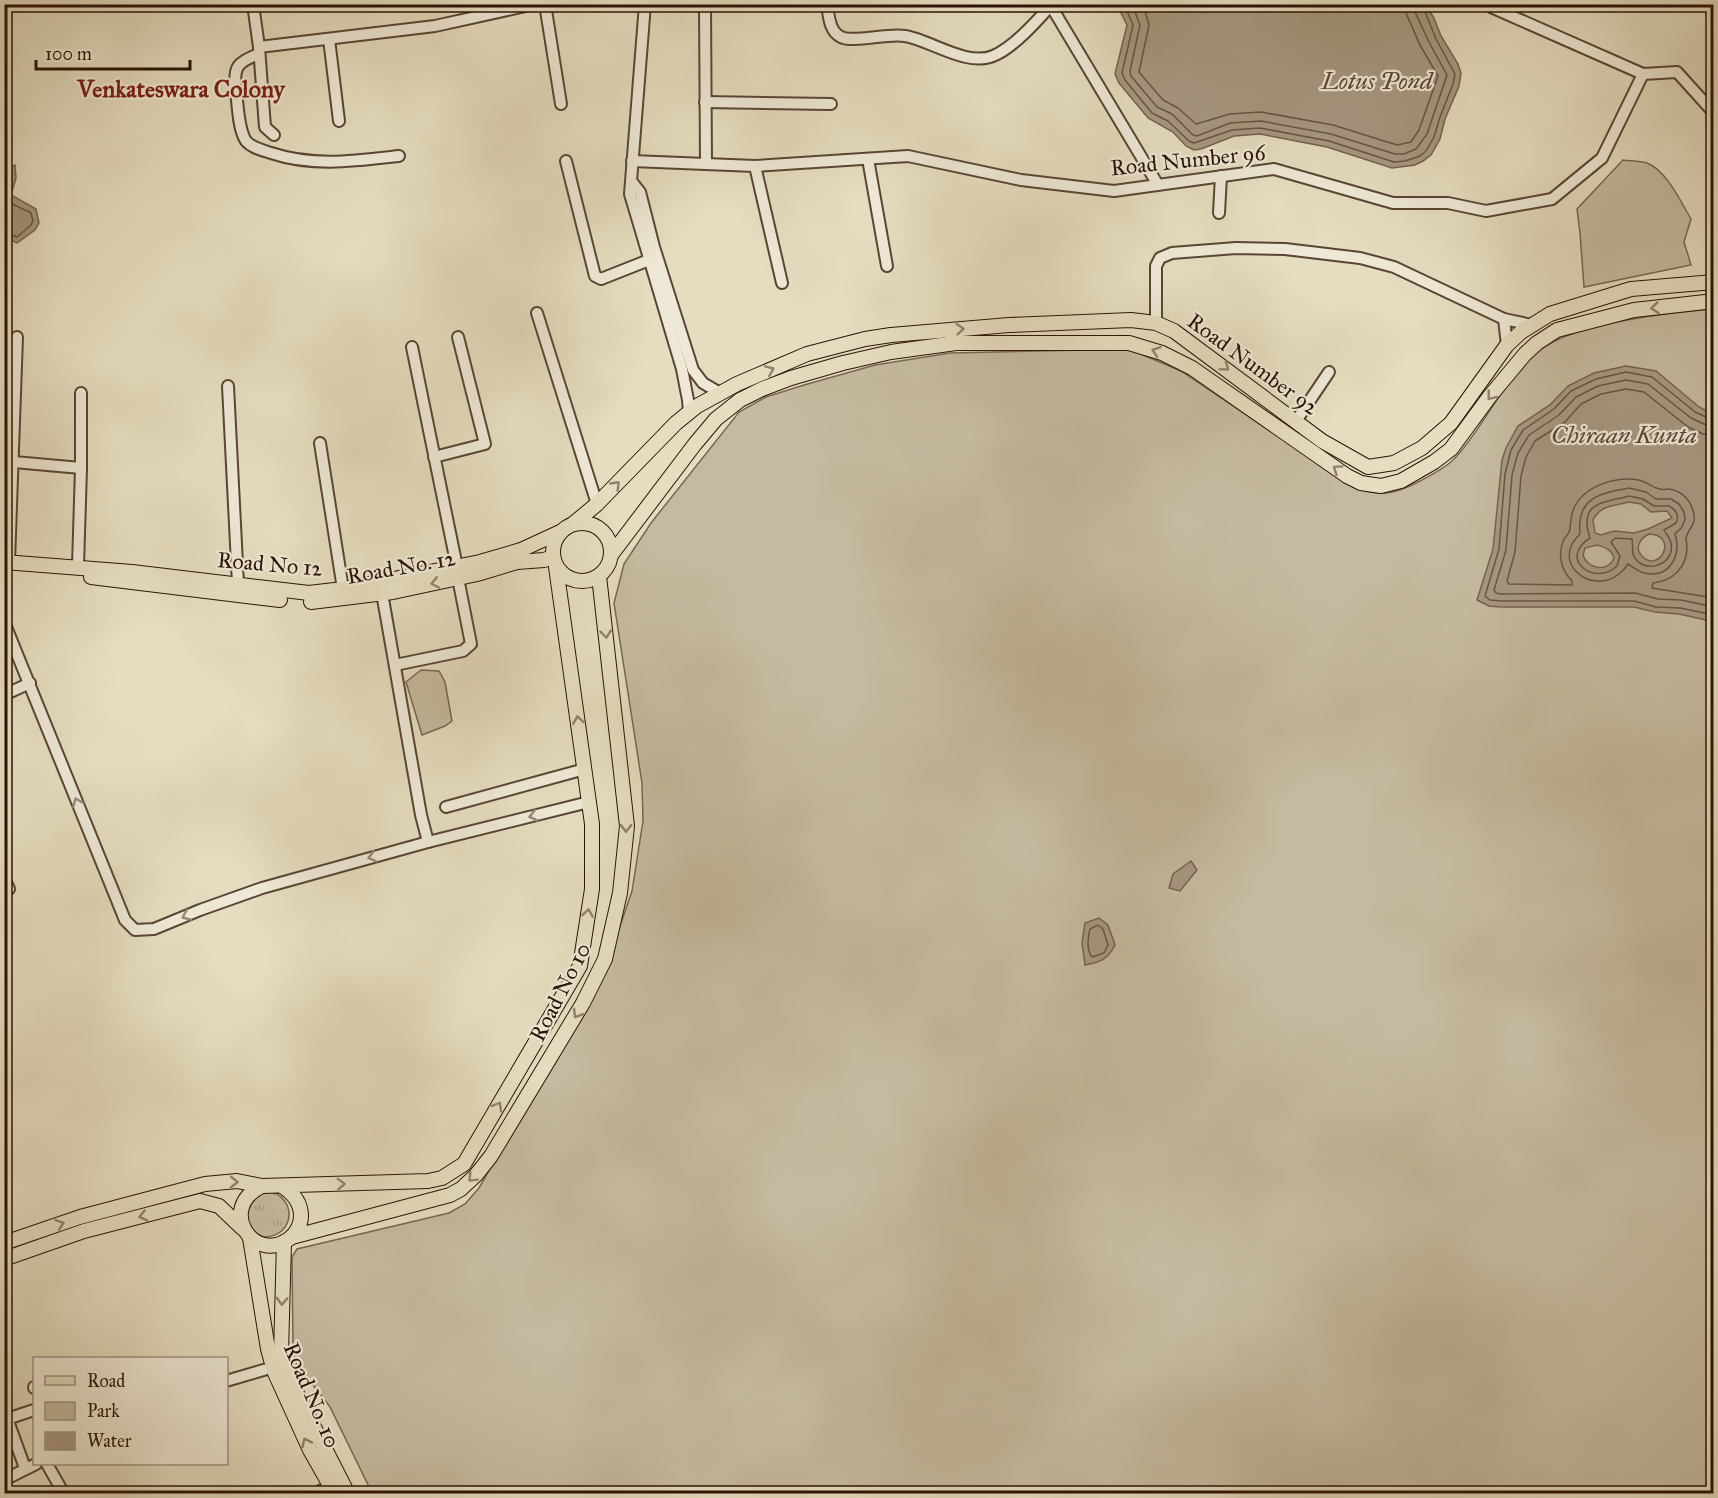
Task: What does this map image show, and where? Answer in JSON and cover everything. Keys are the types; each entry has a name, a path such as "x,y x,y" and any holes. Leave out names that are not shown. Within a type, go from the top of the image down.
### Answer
{"main road":[{"name":"Road Number 92","path":"573,524 597,504 676,423 697,406 737,384 807,354 865,339 1009,325 1131,320 1156,323 1174,331 1322,441 1368,467 1394,463 1422,448 1450,423 1507,345 1550,314 1631,289 1713,282"},
{"name":"Road Number 92","path":"611,555 716,419 740,400 762,389 812,372 891,352 956,343 1129,343 1162,352 1192,368 1347,476 1361,483 1381,486 1401,481 1421,471 1451,449 1490,396 1525,354 1557,330 1634,310 1713,301"},
{"path":"1009,325 1009,343"},
{"path":"807,354 812,372"},
{"path":"582,522 592,524 601,529 611,545 609,563 599,576 590,580 580,581 562,574 554,562 554,543 561,532 573,524 582,522"},
{"name":"Road No 12","path":"6,565 78,566 196,578 309,594 457,572 521,550 561,532"},
{"name":"Road No. 12","path":"6,565 305,603 382,593 457,572 517,562 544,560 554,562"},
{"name":"Road No 10","path":"282,1186 428,1181 442,1178 464,1164 580,966 592,889 592,824 554,562"},
{"name":"Road No 10","path":"288,1240 450,1195 469,1182 491,1156 583,1003 605,959 620,893 627,826 599,576"},
{"path":"442,1178 450,1195"},
{"path":"4,1243 80,1217 205,1184 237,1181 262,1186"},
{"path":"4,1259 84,1231 200,1202 219,1206 247,1233 260,1244 272,1245 288,1240 298,1229 301,1209 291,1192 282,1186 272,1184 252,1190 245,1198 241,1208 240,1219 247,1233"},
{"name":"Road No. 10","path":"247,1233 268,1349 274,1367 310,1450 333,1490"},
{"name":"Road No. 10","path":"288,1240 281,1354 293,1386 348,1494"}],"street":[{"path":"253,4 265,127 274,135"},
{"path":"399,156 341,162 302,161 250,145 243,134 235,73 240,63 259,50 435,26 535,4"},
{"path":"545,4 561,104"},
{"path":"645,4 630,194 682,369 688,413"},
{"path":"705,4 706,164"},
{"path":"827,4 832,29 839,37 847,39 892,34 907,36 965,57 979,58 992,57 1009,47 1051,5 1158,184"},
{"path":"1491,7 1643,74 1677,72 1713,113"},
{"path":"329,39 339,121"},
{"name":"Road Number 96","path":"632,161 756,166 908,156 1021,180 1114,190 1274,169 1393,203 1448,204 1486,211 1552,199 1602,158 1643,74"},
{"path":"705,102 831,104"},
{"path":"868,159 887,266"},
{"path":"567,161 595,276 601,279 649,260"},
{"path":"756,166 782,283"},
{"path":"1219,213 1221,176"},
{"path":"632,182 640,192 654,247 693,370 704,383 720,393"},
{"path":"1156,323 1156,266 1160,258 1172,253 1236,248 1329,253 1371,261 1394,267 1504,320 1532,325"},
{"path":"537,313 597,504"},
{"path":"1504,320 1507,345"},
{"path":"6,565 14,462 17,337"},
{"path":"434,457 485,444 458,337"},
{"path":"395,665 463,651 471,644 412,347"},
{"path":"1296,422 1329,372"},
{"path":"228,386 238,584"},
{"path":"78,566 81,393"},
{"path":"320,443 343,589"},
{"path":"14,462 81,468"},
{"path":"382,593 421,815 428,842"},
{"path":"4,622 125,920 135,930 154,929 262,888 428,842 589,802"},
{"path":"4,695 30,683"},
{"path":"446,807 585,769"},
{"path":"228,1380 274,1367"},
{"path":"4,1480 31,1466 5,1416 33,1410"},
{"path":"48,1465 64,1494"},
{"path":"314,1494 333,1490"}],"green space":[{"path":"1623,160 1647,163 1667,179 1691,219 1684,242 1691,265 1584,287 1577,209"},
{"path":"1713,309 1713,1493 372,1493 330,1407 295,1362 292,1257 297,1249 449,1213 465,1204 479,1188 605,970 632,891 643,821 642,783 614,603 624,564 651,523 739,412 766,397 875,365 950,353 1129,349 1181,371 1355,488 1386,493 1416,483 1454,459 1510,381 1535,354 1549,344 1586,329 1629,319"},
{"path":"421,670 439,671 445,682 452,721 422,735 406,682"},
{"path":"272,1191 282,1198 287,1206 289,1214 287,1223 283,1230 275,1235 266,1237 254,1235 242,1209 257,1192"}],"water":[{"name":"Lotus Pond","path":"1117,5 1426,5 1458,64 1461,73 1459,86 1445,119 1440,139 1431,155 1415,165 1392,168 1327,147 1260,134 1234,136 1194,150 1186,146 1173,132 1148,118 1119,83 1115,74 1127,25"},
{"path":"15,165 16,178 11,195 36,209 39,223 35,230 17,243 4,237 5,171"},
{"name":"Chiraan Kunta","path":"1626,366 1656,371 1699,407 1713,412 1713,620 1634,607 1501,607 1489,606 1477,600 1493,549 1502,460 1506,448 1518,426 1550,405 1568,386 1594,373","holes":["1629,502 1641,504 1651,512 1667,511 1672,518 1634,533 1614,531 1601,535 1595,533 1593,520 1600,511 1609,506","1649,534 1658,536 1663,540 1664,552 1655,560 1649,561 1640,554 1639,544","1597,545 1606,548 1614,558 1607,566 1593,566 1585,560 1583,555 1585,548"]},
{"path":"1191,861 1197,870 1180,891 1169,888 1173,874"},
{"path":"1099,918 1108,925 1115,945 1110,954 1103,959 1085,965 1082,943 1085,923"}],"district":[{"name":"Venkateswara Colony","path":"181,89"}]}
